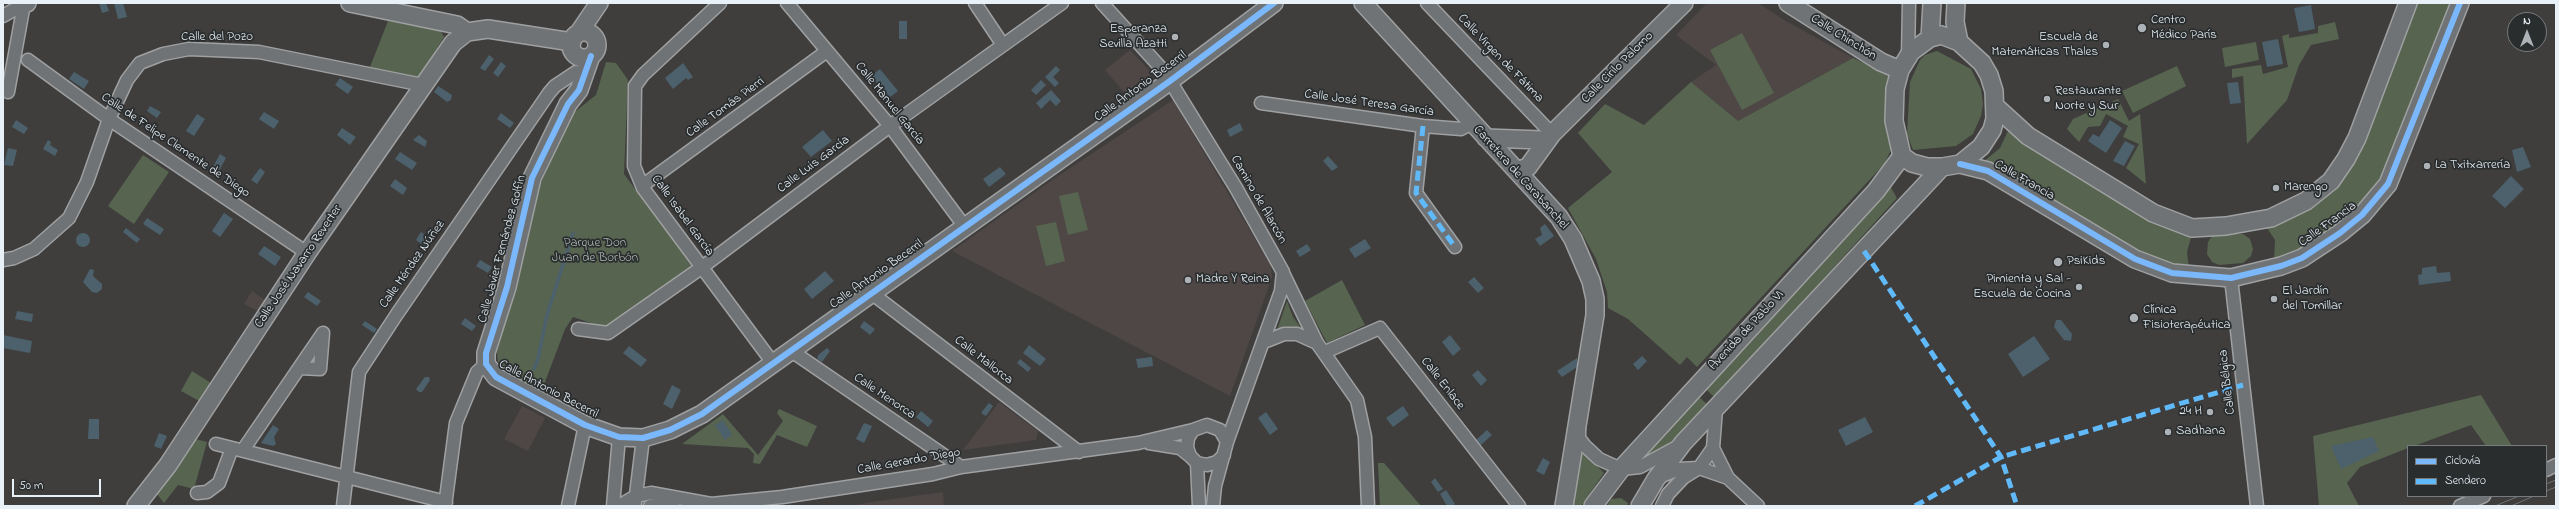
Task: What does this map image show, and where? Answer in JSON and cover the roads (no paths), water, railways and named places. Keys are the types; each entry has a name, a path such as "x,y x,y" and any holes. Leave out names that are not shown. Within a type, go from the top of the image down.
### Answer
{"street":[{"path":"350,3 457,24 466,32 488,29 579,47 599,3"},
{"name":"Calle Isabel García","path":"720,3 643,75 635,86 634,166 642,188 773,363"},
{"name":"Calle Manuel García","path":"787,3 890,126 965,227"},
{"path":"975,3 1003,45"},
{"name":"Calle Luis García","path":"578,329 608,333 701,268 890,126 1062,3"},
{"name":"Camino de Alarcón","path":"1102,3 1161,68 1170,81 1236,188 1283,272 1321,347 1357,400 1365,437 1368,506"},
{"name":"Carretera de Carabanchel","path":"1363,3 1559,217 1573,239 1591,281 1595,299 1595,315 1578,411 1564,506"},
{"name":"Calle Virgen de Fátima","path":"1427,3 1547,137"},
{"name":"Calle Cirilo Palomo","path":"1517,171 1522,155 1547,137 1684,3"},
{"name":"Calle Chinchón","path":"1788,3 1802,8 1881,62 1904,63"},
{"path":"1904,63 1930,38 1941,35 1959,42 1982,63 1989,75 1995,106 1995,119 1987,138 1981,147 1960,164 1942,167 1912,163 1902,156 1894,121 1895,89 1904,63 1909,3"},
{"path":"1930,38 1932,3"},
{"path":"1956,3 1956,22 1959,42"},
{"path":"1995,106 2028,136 2154,213 2192,228 2226,226 2270,218 2306,201 2331,181 2346,159 2357,138 2408,3"},
{"name":"Calle Francia","path":"1960,164 1988,171 2134,259 2172,273 2231,278 2302,258 2340,233 2381,195 2388,184 2460,3"},
{"path":"3,16 25,4"},
{"path":"8,92 25,4"},
{"name":"Calle Antonio Becerril","path":"486,364 496,377 585,425 619,437 643,438 670,430 702,414 870,292 965,227 1170,81 1267,6"},
{"name":"Calle José Navarro Reverter","path":"136,506 168,465 308,253 423,85 453,43 466,32"},
{"name":"Calle Javier Fernández Golfín","path":"486,364 486,353 507,287 532,178 568,104 576,72 579,47"},
{"name":"Calle Javier Fernández Golfín","path":"568,104 579,90 579,47"},
{"name":"Calle del Pozo","path":"3,260 14,258 34,248 68,218 87,182 109,119 127,80 140,63 163,54 189,49 259,52 423,85"},
{"name":"Calle Tomás Pierri","path":"642,188 646,183 827,51"},
{"name":"Calle de Felipe Clemente de Diego","path":"28,60 109,119 308,253"},
{"name":"Calle Méndez Núñez","path":"343,506 359,372 397,314 549,93 555,86 576,72"},
{"name":"Calle José Teresa García","path":"1261,103 1461,130 1472,123"},
{"path":"1424,126 1416,193 1455,247"},
{"path":"1486,138 1547,137"},
{"name":"Avenida de Pablo VI","path":"1593,506 1621,469 1876,191 1902,156"},
{"path":"1640,506 1656,479 1684,443 1942,167"},
{"path":"1213,506 1215,486 1224,456 1226,442 1264,342 1281,291 1283,272"},
{"name":"Calle Bélgica","path":"2231,278 2257,506"},
{"name":"Calle Mallorca","path":"870,292 1079,452"},
{"name":"Calle Enlace","path":"1321,347 1380,328 1519,506"},
{"path":"1264,342 1284,334 1297,334 1321,347"},
{"name":"Calle Menorca","path":"790,350 961,467"},
{"path":"216,444 445,504 456,423 477,372 486,364"},
{"path":"197,493 207,492 219,483 237,449 299,368"},
{"path":"1662,506 1673,489 1683,478 1699,468 1713,448 1716,409"},
{"path":"1578,411 1579,438 1600,459 1621,469 1640,467 1661,458 1684,443"},
{"path":"568,506 585,425"},
{"path":"1199,506 1194,459 1187,447 1188,438 1194,430 1207,425 1220,430 1226,442"},
{"name":"Calle Gerardo Diego","path":"619,506 635,501 652,493 711,504 743,502 934,474 961,467 1138,443 1194,430"},
{"path":"614,506 619,437"},
{"path":"635,501 637,475 643,438"},
{"name":"Calle Gerardo Diego","path":"1138,443 1180,448 1194,459"},
{"path":"1713,448 1728,478 1758,506"},
{"path":"1194,459 1207,465 1217,462 1224,456"},
{"path":"2547,470 2556,465"},
{"path":"1656,479 1679,469 1699,468 1728,478"},
{"path":"637,475 642,484 652,493"},
{"path":"2460,506 2482,497"},
{"name":"Calle Gerardo Diego","path":"650,506 684,500"}],"water":[{"path":"99,3 106,3 109,11 102,13"},
{"path":"114,3 123,3 127,17 118,19"},
{"path":"2311,5 2315,29 2299,32 2294,8"},
{"path":"899,21 907,21 907,39 899,39"},
{"path":"2278,39 2283,64 2267,67 2262,42"},
{"path":"489,55 494,59 485,71 480,68"},
{"path":"501,62 506,66 498,77 493,73"},
{"path":"683,63 693,77 688,80 686,78 673,89 665,78"},
{"path":"1056,66 1060,70 1053,77 1059,83 1055,87 1045,77"},
{"path":"880,69 898,91 889,98 871,76"},
{"path":"74,72 89,81 84,89 69,79"},
{"path":"340,78 353,87 348,94 335,85"},
{"path":"1041,80 1046,85 1036,95 1031,90"},
{"path":"2238,82 2241,103 2230,104 2227,83"},
{"path":"438,86 452,95 451,100 447,102 434,92"},
{"path":"1051,90 1061,101 1056,106 1050,100 1041,109 1036,103"},
{"path":"150,106 161,112 157,118 147,111"},
{"path":"264,112 279,121 274,129 259,119"},
{"path":"501,113 514,123 510,128 497,119"},
{"path":"197,114 205,119 194,136 186,131"},
{"path":"16,120 28,128 24,134 12,127"},
{"path":"2110,120 2122,128 2106,153 2088,141 2093,134 2099,137"},
{"path":"1240,123 1243,130 1230,137 1227,130"},
{"path":"342,128 356,137 350,145 337,135"},
{"path":"823,130 832,141 811,157 802,147"},
{"path":"419,135 427,141 425,147 413,140"},
{"path":"48,140 51,142 50,145 58,150 55,156 43,149"},
{"path":"2125,141 2135,146 2124,166 2113,161"},
{"path":"2523,147 2531,167 2517,172 2512,150"},
{"path":"8,148 17,150 13,166 4,165"},
{"path":"400,152 417,163 412,170 395,159"},
{"path":"220,154 226,158 219,171 213,167"},
{"path":"1328,156 1338,167 1332,171 1323,161"},
{"path":"1000,167 1006,174 989,187 983,179"},
{"path":"260,168 265,172 257,184 251,180"},
{"path":"2511,176 2524,189 2505,208 2492,196"},
{"path":"395,179 407,188 403,195 390,186"},
{"path":"224,213 233,219 220,237 212,231"},
{"path":"147,218 164,229 160,235 143,224"},
{"path":"1545,224 1554,236 1540,246 1535,239 1542,235 1540,228"},
{"path":"126,228 140,239 137,243 123,232"},
{"path":"421,232 432,240 427,248 416,240"},
{"path":"80,233 86,233 90,237 90,243 86,247 80,247 76,243 76,237"},
{"path":"1365,239 1371,248 1355,258 1349,249"},
{"path":"1307,244 1311,250 1300,257 1296,251"},
{"path":"264,246 281,257 275,266 258,254"},
{"path":"480,260 492,267 488,273 476,266"},
{"path":"2436,266 2437,273 2450,272 2451,281 2419,285 2418,275 2422,274 2422,268"},
{"path":"90,269 94,270 93,276 102,284 102,289 97,293 92,292 83,282"},
{"path":"825,271 834,281 812,299 804,289"},
{"path":"1474,277 1484,288 1478,293 1468,282"},
{"path":"308,292 321,301 317,306 304,297"},
{"path":"17,311 33,314 32,322 15,319"},
{"path":"465,318 476,326 472,331 461,324"},
{"path":"2056,320 2061,320 2072,334 2071,341 2064,340 2054,327"},
{"path":"365,321 377,329 374,333 362,325"},
{"path":"864,321 875,329 870,335 860,327"},
{"path":"3,335 32,341 30,353 3,348"},
{"path":"1450,335 1461,349 1453,356 1442,342"},
{"path":"2034,336 2050,359 2023,377 2008,354"},
{"path":"1029,345 1046,359 1040,366 1023,353"},
{"path":"629,346 647,360 641,367 623,353"},
{"path":"827,348 830,351 822,362 817,359 818,355"},
{"path":"1642,356 1647,361 1638,370 1633,364"},
{"path":"1152,357 1153,366 1138,368 1136,359"},
{"path":"1577,358 1577,367 1562,377 1557,371"},
{"path":"1020,359 1031,368 1028,372 1017,363"},
{"path":"1478,370 1487,380 1481,386 1472,375"},
{"path":"425,377 429,377 430,380 422,392 419,392 416,389"},
{"path":"672,385 681,390 672,409 663,404"},
{"path":"989,403 993,406 986,416 981,413"},
{"path":"1403,406 1409,415 1393,427 1386,418"},
{"path":"921,411 933,421 928,427 916,417"},
{"path":"1266,412 1278,429 1270,435 1258,418"},
{"path":"1865,417 1873,432 1846,446 1838,430"},
{"path":"89,419 99,419 99,439 88,439"},
{"path":"723,420 732,435 725,440 715,425"},
{"path":"864,423 872,426 864,443 856,439"},
{"path":"273,425 279,429 274,437 276,444 273,446 261,443"},
{"path":"1487,430 1492,435 1481,445 1476,440"},
{"path":"159,433 167,436 161,449 154,446"},
{"path":"2373,437 2379,451 2341,469 2331,446"},
{"path":"1543,458 1550,462 1544,475 1536,471"},
{"path":"1435,478 1443,489 1438,492 1431,482"},
{"path":"1446,490 1455,504 1452,506 1447,506 1440,494"}],"waterway":[{"path":"534,369 538,359 547,315 573,233"}],"tram line":[{"path":"2547,484 2556,480"},
{"path":"2547,491 2556,487"},
{"path":"2495,506 2517,497"},
{"path":"2511,506 2532,497"}],"place":[{"name":"Centro Médico París","path":"2142,28"},
{"name":"Esperanza Sevilla Azatti","path":"1175,37"},
{"name":"Escuela de Matemáticas Thales","path":"2106,45"},
{"name":"Restaurante Norte y Sur","path":"2047,99"},
{"name":"La Txitxarrería","path":"2427,166"},
{"name":"Marengo","path":"2276,188"},
{"name":"PsiKids","path":"2058,262"},
{"name":"Madre Y Reina","path":"1188,280"},
{"name":"Pimienta y Sal - Escuela de Cocina","path":"2079,287"},
{"name":"El Jardín del Tomillar","path":"2274,299"},
{"name":"Clínica Fisioterapéutica","path":"2134,318"},
{"name":"24 H","path":"2210,412"},
{"name":"Sadhana","path":"2168,432"}],"park label":[{"name":"Parque Don Juan de Borbón","path":"595,252"}]}
